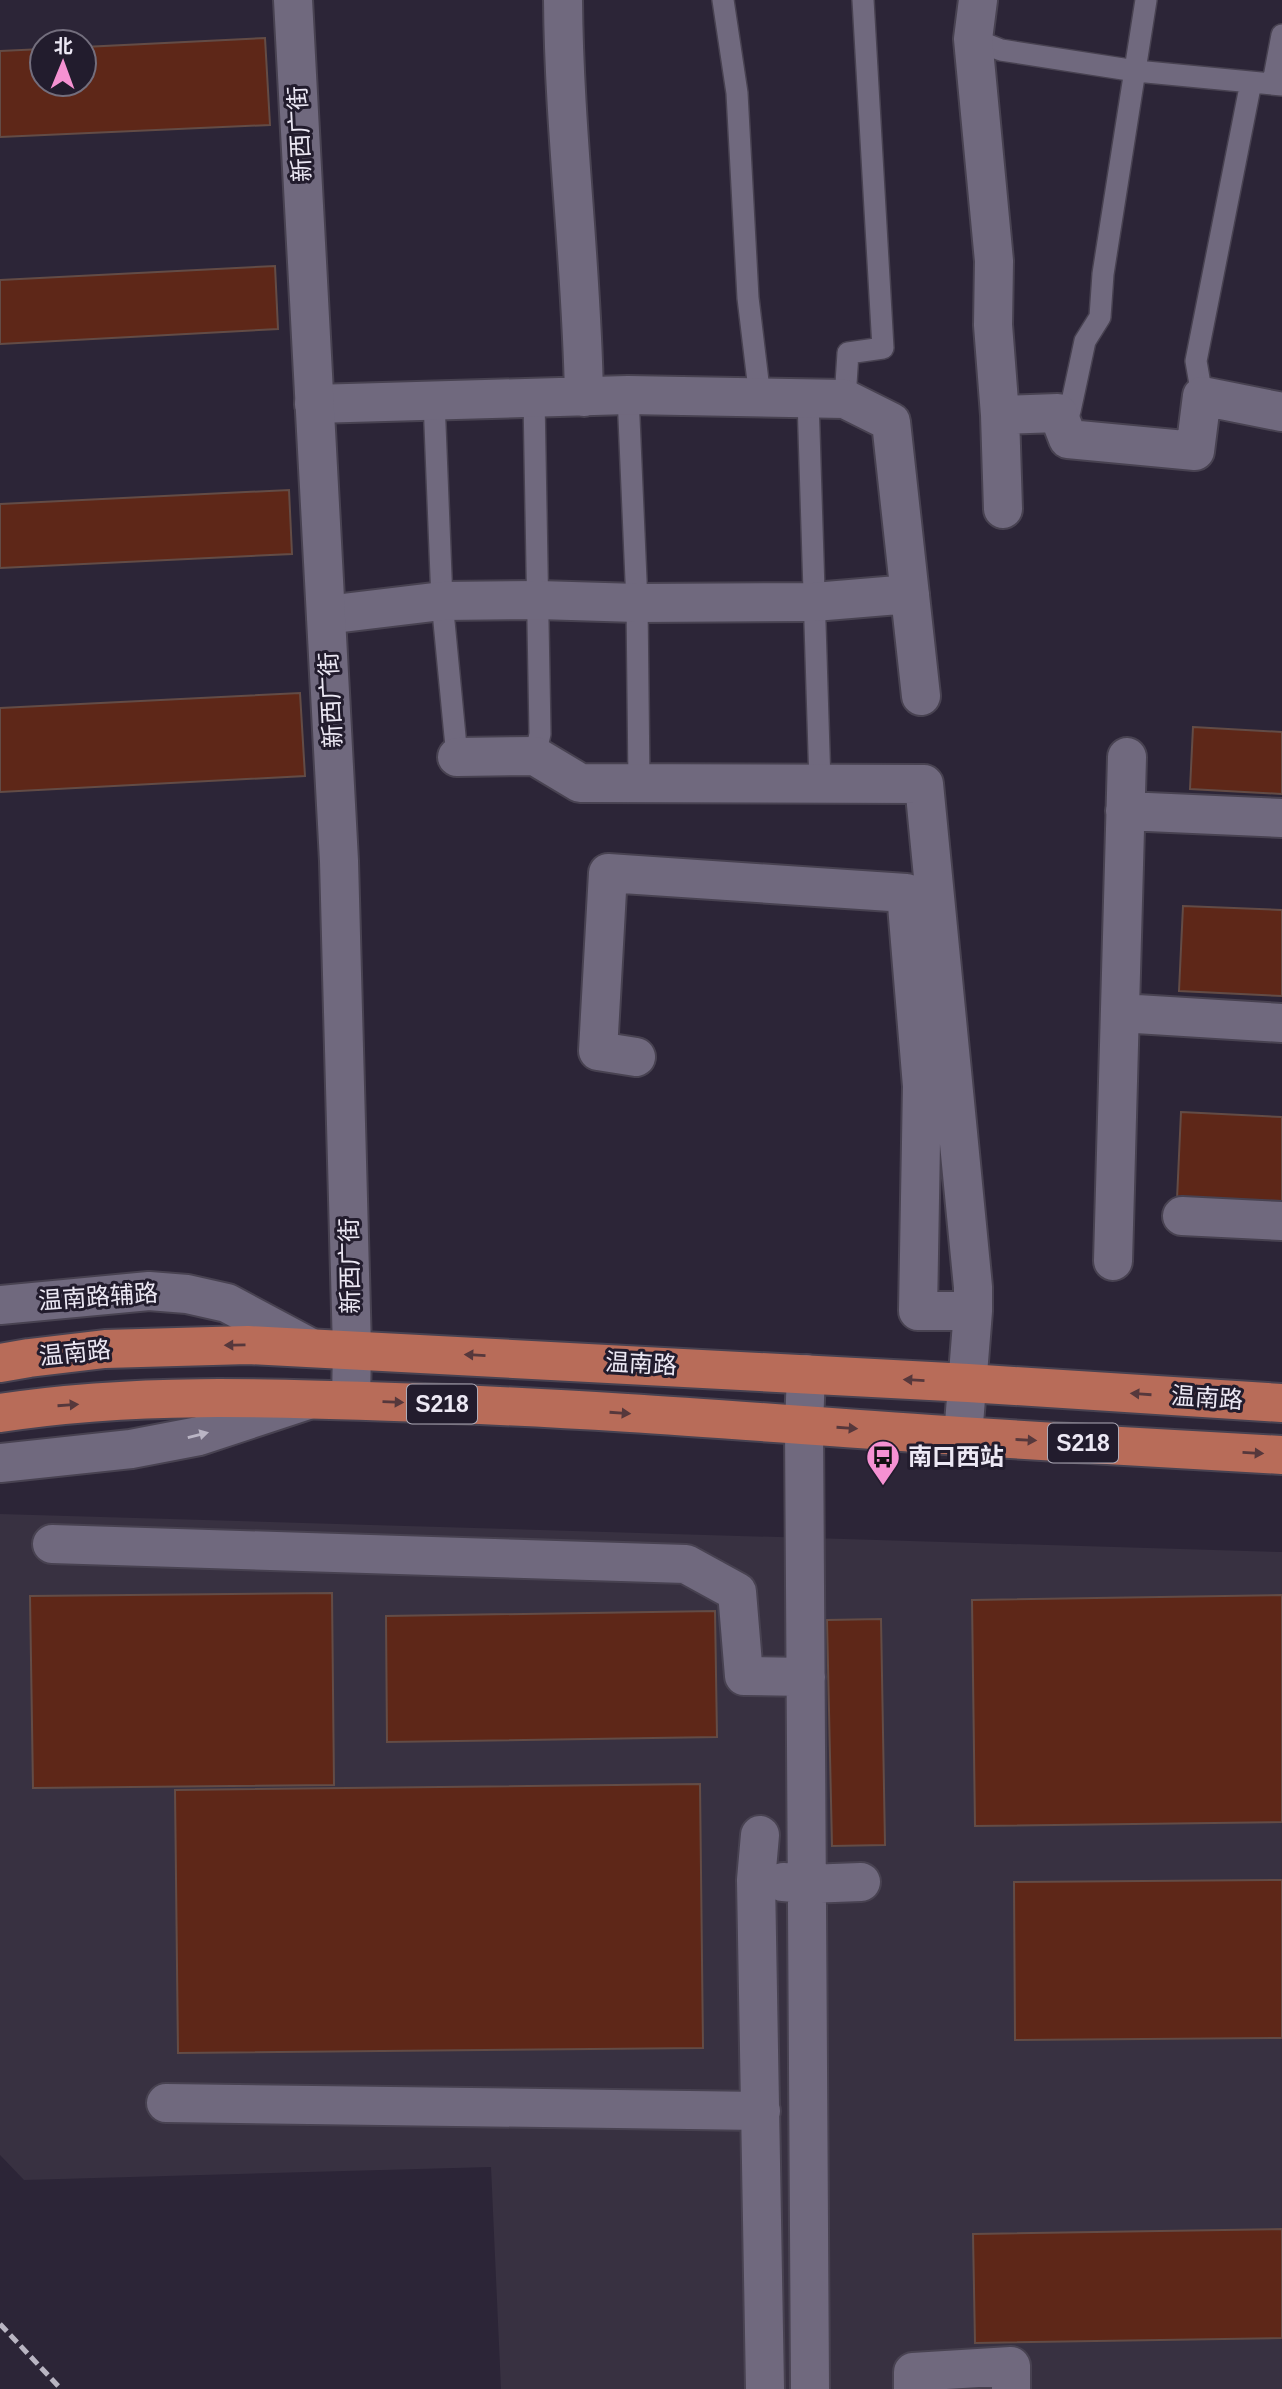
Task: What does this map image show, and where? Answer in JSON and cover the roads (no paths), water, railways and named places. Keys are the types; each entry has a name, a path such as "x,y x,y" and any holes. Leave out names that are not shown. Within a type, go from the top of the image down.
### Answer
{"main road":[{"name":"温南路","path":"0,1363 29,1357 106,1349 236,1345 806,1374 1282,1403"},
{"name":"温南路","path":"0,1413 32,1408 183,1398 351,1400 537,1407 1282,1455"}],"street":[{"name":"新西广街","path":"293,0 339,861 352,1349 351,1400"},
{"path":"563,0 564,69 583,346 584,397"},
{"path":"978,0 973,39 994,261 993,325 1003,509"},
{"path":"314,404 628,396 826,399 891,422 921,696"},
{"path":"999,415 1058,413 1068,439 1195,452 1202,396 1282,412"},
{"path":"326,615 442,601 814,602 910,594"},
{"path":"457,757 535,756 580,783 925,784 973,1287 963,1436"},
{"path":"1113,1262 1127,757"},
{"path":"1125,811 1282,818"},
{"path":"636,1057 598,1051 608,873 906,893 922,1086 918,1311 973,1311"},
{"path":"1120,1013 1282,1023"},
{"path":"1182,1216 1282,1221"},
{"name":"温南路辅路","path":"0,1305 149,1291 187,1294 227,1303 311,1348"},
{"path":"806,1374 804,1425 810,2389"},
{"path":"0,1463 131,1449 199,1436 310,1400"},
{"path":"52,1544 686,1564 737,1592 744,1676 806,1677"},
{"path":"760,1835 756,1880 765,2389"},
{"path":"756,1880 807,1884 861,1882"},
{"path":"166,2103 761,2111"},
{"path":"913,2389 913,2372 1011,2367 1011,2389"}],"lane":[{"path":"723,0 737,93 748,298 760,398"},
{"path":"820,783 814,602 826,399 848,353 883,348 863,0"},
{"path":"1058,413 1070,411 1085,341 1100,317 1103,274 1146,0"},
{"path":"973,39 1001,50 1136,71 1278,84 1282,35"},
{"path":"1202,396 1196,361 1251,82"},
{"path":"628,396 637,603 639,782"},
{"path":"534,398 540,734 535,756"},
{"path":"434,400 442,601 457,757"}],"railway":[{"path":"0,2324 61,2389"}],"place":[{"name":"南口西站","path":"883,1487"}]}
